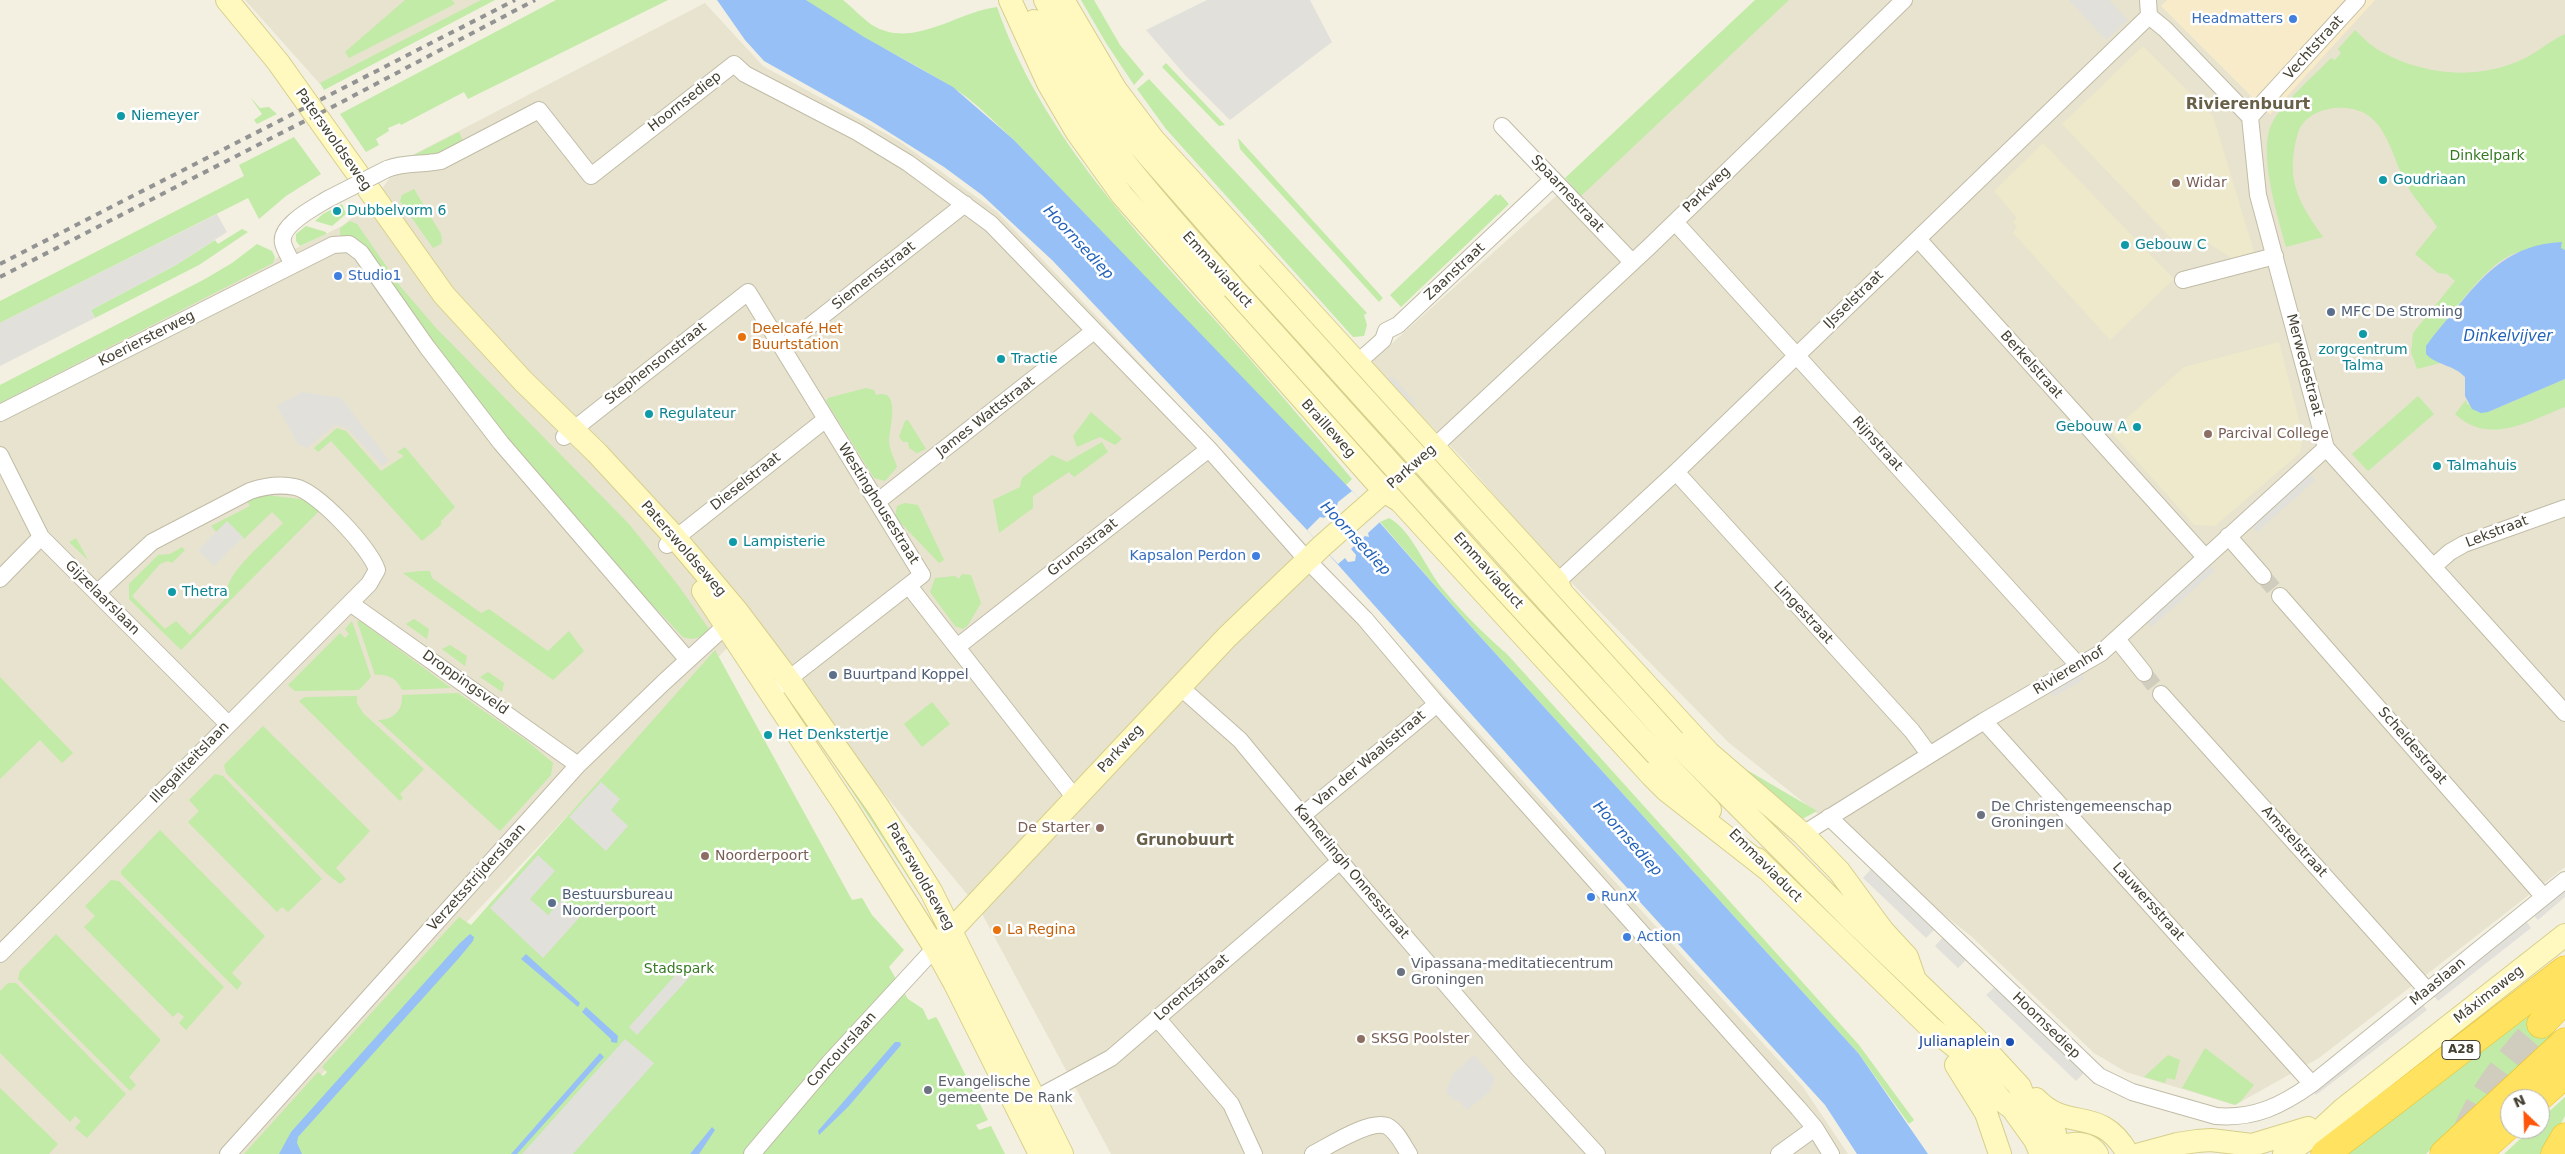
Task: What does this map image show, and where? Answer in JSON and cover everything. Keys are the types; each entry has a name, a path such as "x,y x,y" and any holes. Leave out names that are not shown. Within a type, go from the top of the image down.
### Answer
{"highway":[{"name":"A28","path":"2325,1154 2565,970"},
{"path":"2540,1024 2565,999"},
{"path":"2444,1154 2565,1042"},
{"path":"2548,1089 2565,1074"},
{"path":"2476,1154 2500,1133"},
{"path":"2554,1154 2565,1137"}],"main road":[{"name":"Paterswoldseweg","path":"214,0 269,67 437,301 569,433"},
{"name":"Paterswoldseweg","path":"227,0 278,62 444,295 569,433 671,541 733,620 780,686 879,808 931,891 1062,1154"},
{"path":"1063,0 1116,90 1153,139 1557,582 1562,593 1710,753 1803,834 1839,871 1883,931 1907,957 1915,980"},
{"name":"Emmaviaduct","path":"1024,2 1080,64 1123,128 1250,273 1674,741 1757,826 1973,1036 2020,1086 2031,1093 2049,1111 2057,1115 2094,1122 2107,1128 2116,1151"},
{"name":"Emmaviaduct","path":"1024,2 1079,100 1110,145 1233,288 1490,574 1657,755 1767,869 1930,1027 1962,1052 2001,1100 2012,1108 2040,1149"},
{"name":"Brailleweg","path":"1024,2 1048,83 1091,153 1132,209 1384,491 1400,501 1666,790 1767,869"},
{"name":"Parkweg","path":"935,948 1179,686 1276,588 1434,447"},
{"name":"Paterswoldseweg","path":"780,686 935,948 1040,1154"},
{"name":"Máximaweg","path":"2284,1154 2316,1134 2342,1110 2565,935"},
{"path":"1930,1027 1986,1113 2000,1154"},
{"name":"Emmaviaduct","path":"2020,1086 2040,1149"},
{"name":"Máximaweg","path":"2140,1154 2177,1144 2211,1140 2252,1145 2270,1142 2306,1129 2342,1110"},
{"path":"2040,1149 2071,1130 2088,1132 2116,1151"},
{"name":"Máximaweg","path":"2116,1151 2209,1134 2218,1134 2224,1142"},
{"name":"Máximaweg","path":"2170,1154 2215,1148 2224,1142"}],"street":[{"name":"Parkweg","path":"1434,447 1675,222 1904,0"},
{"name":"Vechtstraat","path":"2250,118 2357,0"},
{"path":"2148,8 2165,29 2250,118"},
{"name":"IJsselstraat","path":"1557,582 1676,472 1918,239 2148,8"},
{"name":"Hoornsediep","path":"293,265 283,244 284,233 296,220 328,199 387,169 441,161 539,110 591,176 734,64 745,74 857,132 908,163 991,224 1208,449 1314,553 1365,620 1437,704 1814,1128 1831,1154"},
{"name":"Merwedestraat","path":"2250,118 2258,195 2326,448 2565,713"},
{"name":"Spaarnestraat","path":"1502,126 1632,262"},
{"name":"Zaanstraat","path":"1357,364 1383,340 1386,331 1398,326 1553,179"},
{"name":"Siemensstraat","path":"783,347 964,204"},
{"name":"Rijnstraat","path":"1675,222 2079,666"},
{"name":"Berkelstraat","path":"1918,239 2205,557"},
{"name":"Koeriersterweg","path":"0,414 333,245 349,244 361,253 427,347 501,443 688,660"},
{"path":"2183,280 2275,256"},
{"name":"Stephensonstraat","path":"569,433 748,292"},
{"name":"Westinghousestraat","path":"748,292 922,575 910,586 1075,798"},
{"name":"James Wattstraat","path":"876,502 1094,331"},
{"name":"Dieselstraat","path":"671,541 826,419"},
{"name":"Rivierenhof","path":"1803,834 1929,754 2102,653 2326,448"},
{"name":"Grunostraat","path":"957,647 1208,449"},
{"name":"Gijzelaarslaan","path":"0,455 41,537 228,724"},
{"name":"Lingestraat","path":"1676,472 1912,731 1929,754"},
{"name":"Illegaliteitslaan","path":"0,954 369,584 377,570 371,555 318,498 296,487 267,486 250,490 152,542 97,593"},
{"name":"Lekstraat","path":"2434,566 2450,552 2464,544 2565,508"},
{"path":"2228,536 2263,576"},
{"path":"0,579 41,537"},
{"path":"780,686 910,586"},
{"name":"Scheldestraat","path":"2280,596 2544,897"},
{"name":"Droppingsveld","path":"350,603 578,765"},
{"name":"Verzetsstrijderslaan","path":"228,1154 578,765 688,660 733,620"},
{"path":"2117,639 2144,673"},
{"name":"Kamerlingh Onnesstraat","path":"1179,686 1240,740 1304,815 1340,861 1518,1068 1597,1154"},
{"name":"Amstelstraat","path":"2161,694 2428,990"},
{"name":"Van der Waalsstraat","path":"1304,815 1437,704"},
{"name":"Lauwersstraat","path":"1984,721 2312,1084"},
{"name":"Hoornsediep","path":"1829,817 2084,1062 2116,1086 2192,1110 2230,1117 2271,1109 2312,1084"},
{"name":"Lorentzstraat","path":"1035,1100 1111,1058 1340,861"},
{"name":"Maaslaan","path":"2312,1084 2565,880"},
{"name":"Concourslaan","path":"752,1154 830,1062 935,948"},
{"path":"1157,1018 1231,1104 1254,1154"},
{"path":"1313,1154 1366,1128 1380,1125 1394,1131 1409,1154"},
{"path":"1779,1154 1814,1128"}],"shaded area":[{"path":"245,0 484,0 320,84"},
{"path":"1207,0 1310,0 1332,42 1230,120 1185,75 1146,30"},
{"path":"1765,0 2565,0 2565,867 2319,1058 2235,1105 2126,1072 2094,1053 1972,937 1728,742 1553,564 1464,460 1370,363 1554,198"},
{"path":"2069,0 2109,0 2128,20 2106,40"},
{"path":"2167,0 2375,0 2270,115 2161,6"},
{"path":"705,3 763,66 899,141 997,212 1106,326 1803,1087 1848,1154 1111,1154 980,910 747,627 246,1154 0,1154 0,393 342,226 373,201 403,160"},
{"name":"Widar","path":"2143,46 2213,116 2255,255 2236,261 2208,243 2182,250 2062,124"},
{"path":"2043,143 2174,279 2110,340 2013,233 2017,227 2013,222 2017,218 1994,191"},
{"path":"217,214 227,232 176,265 91,310 95,318 0,366 0,323"},
{"name":"Parcival College","path":"2279,342 2303,435 2300,453 2215,526 2194,525 2111,432 2184,367"},
{"path":"1386,377 1393,377 1414,401 1416,409"},
{"path":"302,392 341,398 389,460 382,466 347,428 335,425 307,448 298,444 277,406"},
{"path":"2308,472 2315,480 2257,532 2250,525"},
{"path":"227,521 243,537 214,566 198,550"},
{"path":"2207,563 2214,571 2151,627 2145,619"},
{"path":"2079,670 2084,679 2053,697 2048,688"},
{"path":"601,782 620,799 611,810 628,826 606,851 569,817"},
{"path":"538,855 555,871 530,899 548,915 561,900 580,917 543,958 490,908"},
{"path":"1872,868 1936,928 1926,938 1863,878"},
{"path":"2565,885 2565,897 2538,920 2531,913"},
{"path":"2524,918 2531,928 2438,1001 2431,993"},
{"path":"1944,936 1967,959 1958,968 1935,946"},
{"path":"686,963 696,970 637,1035 629,1027"},
{"path":"1996,986 2085,1072 2076,1081 1986,995"},
{"path":"2420,1001 2427,1010 2316,1095 2312,1090"},
{"path":"625,1039 654,1063 573,1154 522,1154"},
{"path":"1474,1055 1495,1078 1490,1091 1467,1110 1458,1100 1456,1102 1446,1092 1453,1074"}],"green space":[{"path":"405,0 452,0 455,4 349,58 345,52"},
{"path":"481,0 495,0 324,90 320,83"},
{"path":"556,0 668,0 468,99 464,92 401,125 400,123 388,128 389,131 376,139 379,145 366,152 340,114"},
{"path":"806,0 843,0 872,25 887,32 903,33 919,32 966,15 997,7 1015,52 1037,94 1089,173 1119,211 1352,479 1345,486 1014,140 976,104 932,75 823,13"},
{"path":"1081,0 1094,0 1120,45 1144,74 1134,85 1106,43"},
{"path":"1755,0 1789,0 1581,196 1565,178"},
{"name":"Dinkelpark","path":"2355,30 2375,48 2398,60 2432,70 2467,73 2485,71 2519,61 2565,34 2565,250 2560,249 2562,242 2519,252 2501,261 2489,270 2466,295 2426,346 2426,354 2440,363 2417,369 2411,352 2413,333 2455,281 2447,274 2438,273 2415,254 2437,227 2408,187 2381,128 2374,120 2358,110 2339,108 2329,109 2311,116 2299,130 2293,158 2295,184 2304,207 2323,237 2286,247 2270,185 2267,150 2268,135 2272,123 2299,89 2331,58 2335,60 2341,53 2338,49"},
{"path":"1166,63 1225,125 1219,126 1162,67"},
{"path":"1149,79 1367,313 1364,315 1367,325 1364,336 1353,337 1166,129 1137,89"},
{"path":"250,97 260,108 269,107 277,114 257,124 254,120 262,114"},
{"path":"459,132 464,143 440,155 406,159"},
{"path":"294,137 321,174 286,196 259,219 248,198 0,323 0,301 244,176 239,165"},
{"path":"1238,138 1383,298 1379,302 1240,149"},
{"path":"414,189 441,234 441,244 433,248 400,201 402,195"},
{"path":"1496,194 1498,196 1500,194 1509,204 1401,307 1390,295"},
{"path":"342,204 346,214 332,226 315,221 323,214"},
{"path":"350,221 357,224 400,286 436,328 629,524 678,585 709,629 703,635 694,639 683,637 573,521 340,238 340,228"},
{"path":"306,226 326,232 326,234 300,246 296,241 296,234"},
{"path":"242,229 248,232 199,265 95,318 91,310 176,265 215,240 218,244"},
{"path":"257,244 272,251 275,257 273,263 0,403 0,385 205,279 232,263"},
{"path":"2565,379 2565,407 2523,424 2495,430 2481,428 2468,423 2455,414 2466,400 2467,404 2488,412"},
{"path":"866,388 874,390 876,395 884,394 889,397 892,403 889,444 897,467 885,481 874,478 826,401 828,398"},
{"path":"2418,396 2434,414 2368,471 2352,454"},
{"path":"1091,412 1122,439 1115,445 1100,437 1077,447 1073,436"},
{"path":"908,420 926,449 917,453 909,448 908,442 903,442 899,437 905,421"},
{"path":"337,428 346,431 381,471 404,456 397,452 405,447 455,507 441,521 441,525 422,541 331,441 318,452 314,448"},
{"path":"1102,442 1108,452 1074,477 1069,472 1033,496 1033,508 999,533 993,500 1020,487 1022,478 1052,455 1067,462"},
{"path":"265,495 309,500 319,511 181,650 129,599 129,584 158,555 170,554 182,547 185,550 172,563 168,561 160,564 132,596 165,629 176,621 190,635 228,596 231,579 238,568 283,523 272,512 244,539 232,526 218,534 211,526 250,506 246,499"},
{"path":"905,503 918,505 944,560 939,563 895,517 897,506"},
{"path":"1389,518 1397,523 1411,540 1436,580 1457,606 1507,654 1859,1045 1914,1120 1909,1124 1859,1054 1466,621 1380,522"},
{"path":"76,538 88,560 90,562 69,542"},
{"path":"430,571 432,578 481,613 489,609 548,651 569,631 584,651 553,680 403,573"},
{"path":"962,574 971,575 981,603 968,625 963,629 955,626 930,592 935,578 955,576 959,579"},
{"path":"414,619 429,629 427,639 406,624"},
{"path":"352,621 371,677 359,690 295,691 288,685 340,633 345,638 349,634 345,629"},
{"path":"357,621 360,621 451,688 402,690 397,682 391,678 384,675 375,675"},
{"path":"450,645 467,656 465,666 442,649"},
{"name":"Stadspark","path":"715,650 852,900 862,898 872,915 904,950 889,967 908,999 923,1009 928,1020 936,1017 938,1020 988,1120 976,1125 979,1130 991,1126 1005,1154 244,1154 318,1072 323,1076 327,1072 322,1067 459,917 471,925"},
{"path":"488,672 504,683 502,692 480,677"},
{"path":"0,677 73,753 62,763 40,740 0,779"},
{"path":"458,693 527,741 553,763 551,775 500,831 378,720 383,720 396,714 401,706 402,695"},
{"path":"357,696 357,703 363,713 424,769 400,794 403,798 400,801 299,701 305,697"},
{"path":"932,702 950,724 922,747 904,724"},
{"path":"263,726 370,831 336,868 346,879 340,884 326,873 226,773 224,765"},
{"path":"814,733 922,887 917,891"},
{"path":"1722,751 1747,770 1817,811 1795,823"},
{"path":"215,774 223,776 322,879 288,912 282,907 277,912 188,822 199,811 189,800"},
{"path":"160,830 265,936 232,973 242,983 237,990 121,874 121,871"},
{"path":"111,880 119,881 224,987 186,1030 179,1023 184,1017 178,1012 173,1017 84,927 95,916 85,906"},
{"path":"56,934 161,1040 129,1077 136,1085 130,1091 18,979 20,971"},
{"path":"8,983 16,983 126,1094 87,1138 75,1128 81,1121 75,1116 70,1122 0,1053 0,991"},
{"path":"2546,990 2554,1028 2559,1026 2538,1039 2558,1030 2426,1154 2341,1154"},
{"path":"2205,1048 2254,1085 2240,1102 2235,1105 2182,1088"},
{"path":"2168,1055 2180,1060 2175,1080 2167,1078 2165,1083 2144,1077"},
{"path":"0,1088 58,1144 49,1154 0,1154"},
{"path":"2565,1097 2565,1116 2545,1154 2504,1154 2520,1139 2550,1139 2550,1111"}],"water":[{"path":"717,0 806,0 864,37 953,87 1014,140 1352,491 1466,621 1859,1054 1928,1154 1857,1154 1825,1105 1588,845 1307,530 1053,261 982,195 944,167 871,121 764,61 745,40"},
{"name":"Dinkelvijver","path":"2562,242 2561,248 2565,250 2565,379 2488,412 2481,413 2472,409 2465,396 2465,377 2456,370 2430,358 2426,354 2426,346 2466,296 2501,262 2528,248"},
{"path":"470,934 474,937 473,941 459,958 298,1137 297,1143 302,1154 279,1154 291,1132"},
{"path":"526,954 580,1003 578,1007 521,959"},
{"path":"586,1007 618,1036 617,1043 611,1042 611,1039 582,1012"},
{"path":"895,1042 900,1042 901,1045 848,1107 819,1135 818,1131"},
{"path":"600,1053 604,1057 517,1154 511,1154"},
{"path":"712,1127 715,1130 699,1154 690,1154"}],"pier":[{"path":"1352,491 1380,522 1368,533 1369,537 1365,536 1351,549 1356,555 1355,561 1348,562 1345,558 1338,564 1307,530 1320,517 1324,518 1337,506 1338,502"}],"tunnel":[{"path":"2263,576 2280,596"},
{"path":"2144,673 2161,694"},
{"path":"2467,1131 2473,1116 2490,1088 2509,1061 2541,1024"}],"railway":[{"path":"0,264 515,0"},
{"path":"0,277 336,105 535,0"}],"place":[{"name":"Headmatters","path":"2293,19"},
{"name":"Niemeyer","path":"121,116"},
{"name":"Goudriaan","path":"2383,180"},
{"name":"Widar","path":"2176,183"},
{"name":"Dubbelvorm 6","path":"337,211"},
{"name":"Gebouw C","path":"2125,245"},
{"name":"Studio1","path":"338,276"},
{"name":"MFC De Stroming","path":"2331,312"},
{"name":"zorgcentrum Talma","path":"2363,334"},
{"name":"Deelcafé Het Buurtstation","path":"742,337"},
{"name":"Tractie","path":"1001,359"},
{"name":"Regulateur","path":"649,414"},
{"name":"Gebouw A","path":"2137,427"},
{"name":"Parcival College","path":"2208,434"},
{"name":"Talmahuis","path":"2437,466"},
{"name":"Lampisterie","path":"733,542"},
{"name":"Kapsalon Perdon","path":"1256,556"},
{"name":"Thetra","path":"172,592"},
{"name":"Buurtpand Koppel","path":"833,675"},
{"name":"Het Denkstertje","path":"768,735"},
{"name":"De Christengemeenschap Groningen","path":"1981,815"},
{"name":"De Starter","path":"1100,828"},
{"name":"Noorderpoort","path":"705,856"},
{"name":"RunX","path":"1591,897"},
{"name":"Bestuursbureau Noorderpoort","path":"552,903"},
{"name":"La Regina","path":"997,930"},
{"name":"Action","path":"1627,937"},
{"name":"Vipassana-meditatiecentrum Groningen","path":"1401,972"},
{"name":"SKSG Poolster","path":"1361,1039"},
{"name":"Julianaplein","path":"2010,1042"},
{"name":"Evangelische gemeente De Rank","path":"928,1090"}],"district":[{"name":"Rivierenbuurt","path":"2248,105"},
{"name":"Grunobuurt","path":"1185,841"}]}
